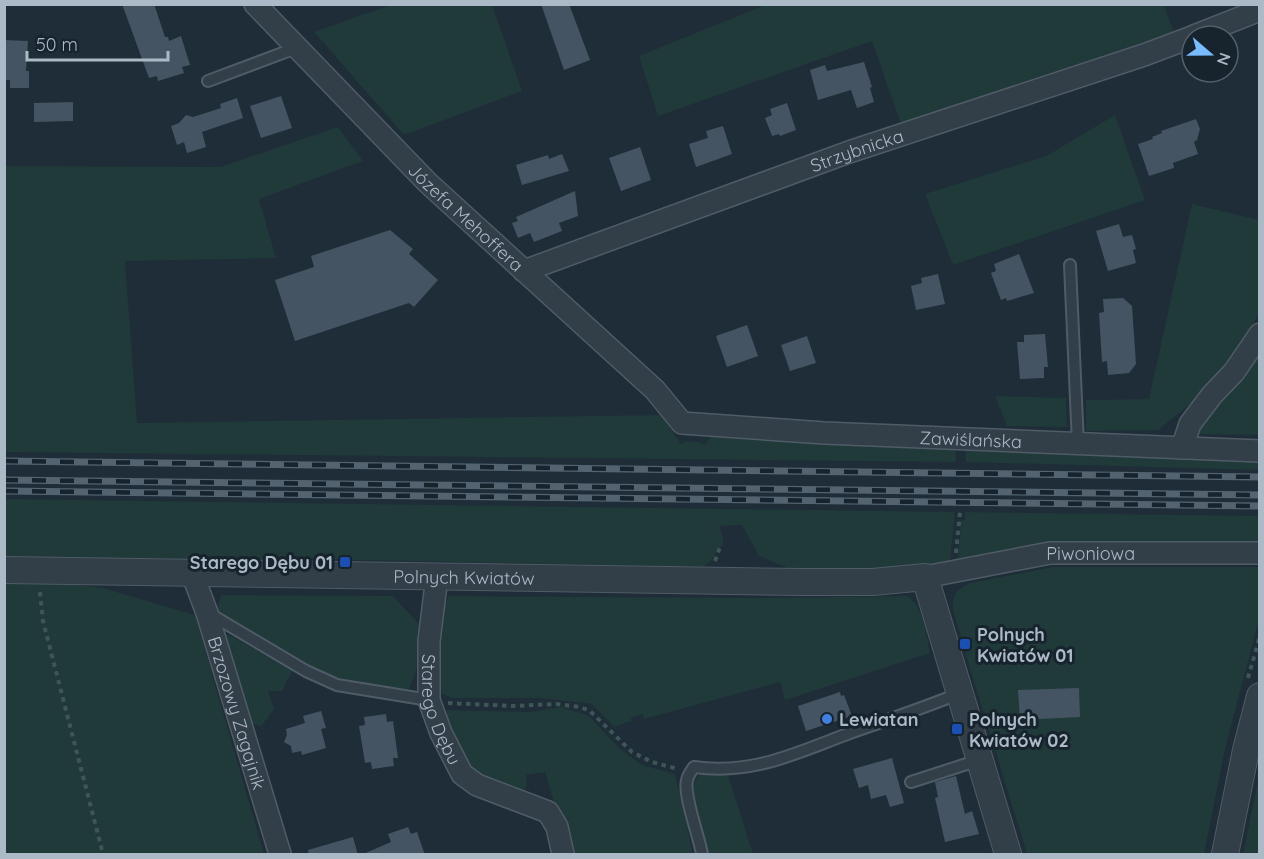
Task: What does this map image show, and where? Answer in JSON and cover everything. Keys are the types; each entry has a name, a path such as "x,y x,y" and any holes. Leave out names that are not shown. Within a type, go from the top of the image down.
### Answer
{"street":[{"name":"Józefa Mehoffera","path":"255,4 428,183 655,390 682,423"},
{"name":"Strzybnicka","path":"1224,24 1260,10"},
{"name":"Strzybnicka","path":"524,271 849,152 1144,56 1180,41"},
{"path":"1182,448 1190,424 1212,395 1234,372 1260,334"},
{"name":"Zawiślańska","path":"682,423 824,433 1260,451"},
{"name":"Piwoniowa","path":"925,577 1050,553 1260,553"},
{"name":"Polnych Kwiatów","path":"4,570 803,582 873,582 925,577"},
{"name":"Brzozowy Zagajnik","path":"192,573 207,613 280,855"},
{"name":"Starego Dębu","path":"437,576 429,641 429,700 441,733 462,774 477,785 548,812 557,827 563,855"},
{"path":"925,577 1008,855"},
{"path":"1225,855 1246,750 1260,696"}],"lane":[{"path":"208,81 296,48"},
{"path":"1070,265 1078,444"},
{"path":"207,613 306,671 337,685 429,700"},
{"path":"702,855 687,792 687,777 694,768 716,770 752,767 786,758 960,693"},
{"path":"911,782 980,760"}],"path":[{"path":"956,571 956,542 960,512"},
{"path":"39,570 43,621 103,855"},
{"path":"429,700 444,703 512,706 556,704 580,707 590,711 632,752 652,762 691,771"}],"green space":[{"path":"393,4 492,5 522,91 404,135 314,32"},
{"path":"768,4 1164,5 1174,32 902,127 872,41 658,116 639,56"},
{"path":"1115,115 1145,200 953,265 925,194 1046,156"},
{"path":"338,127 363,161 259,199 276,258 125,261 137,423 661,415 681,444 684,441 705,445 709,438 716,434 955,443 956,462 5,452 5,166 220,167"},
{"path":"1192,204 1259,220 1259,313 1237,354 1200,396 1158,430 1086,431 1086,400 1149,399"},
{"path":"1259,347 1259,435 1195,434"},
{"path":"995,396 1066,398 1067,427 1007,426"},
{"path":"965,444 1259,459 1259,470 966,462"},
{"path":"5,499 955,512 950,562 915,568 866,571 793,570 759,556 742,525 719,526 723,545 717,549 711,561 700,567 309,559 301,561 301,565 5,562"},
{"path":"965,512 1259,516 1259,545 958,561 961,521 965,520"},
{"path":"1053,567 1259,567 1259,619 1225,749 1204,854 1027,854 965,652 970,650 966,636 961,637 953,605 956,592 971,583"},
{"path":"4,578 24,578 103,588 195,615 264,854 5,854"},
{"path":"221,595 393,596 422,627 416,672 408,691 328,676 217,611"},
{"path":"449,596 759,598 907,596 918,607 921,614 930,653 785,700 780,682 644,719 643,714 614,727 592,704 540,698 452,698 439,692 439,629 444,606"},
{"path":"225,633 293,670 282,691 268,691 274,709 261,727 251,723"},
{"path":"561,707 589,716 619,748 642,765 675,774 693,854 569,854 545,772 526,775 527,785 522,793 468,770 441,710 529,712"},
{"path":"707,772 728,775 753,854 707,854 691,789 696,778"},
{"path":"1259,776 1259,854 1243,854"}],"building":[{"path":"122,4 154,4 165,37 168,37 169,41 181,36 190,65 182,67 184,73 158,81 157,76 149,78"},
{"path":"541,4 569,4 590,60 564,70"},
{"path":"4,40 28,41 26,71 29,71 29,88 10,88 10,80 4,80"},
{"path":"864,62 874,102 857,108 851,90 818,100 810,70 825,65 827,71"},
{"path":"281,96 292,128 261,138 250,106"},
{"path":"237,98 243,118 202,132 206,147 187,153 184,142 177,145 171,126 179,123 186,115 193,117 221,108 220,104"},
{"path":"73,102 73,121 34,122 34,103"},
{"path":"787,103 796,130 780,136 779,134 772,136 765,118 772,115 770,109"},
{"path":"1196,119 1200,129 1197,140 1194,142 1198,154 1173,163 1174,168 1149,176 1138,144 1153,139 1152,137 1162,133 1161,131"},
{"path":"723,126 732,154 696,167 689,144 708,138 706,131"},
{"path":"640,147 651,180 621,191 609,158"},
{"path":"562,154 569,171 522,185 516,165 548,155 549,159"},
{"path":"575,191 578,216 559,223 562,231 534,242 530,233 518,238 512,223 518,221 516,217"},
{"path":"1119,224 1123,237 1132,235 1136,249 1133,250 1136,263 1108,271 1096,231"},
{"path":"390,230 413,249 409,254 438,280 414,307 409,303 295,341 275,280 314,267 311,256"},
{"path":"1019,254 1034,293 1007,301 1006,298 1001,300 991,273 996,271 994,264"},
{"path":"938,274 945,304 916,310 911,286 922,283 921,278"},
{"path":"1123,298 1132,306 1136,364 1129,373 1108,375 1107,361 1102,362 1099,313 1104,312 1103,299"},
{"path":"747,325 758,356 727,367 716,336"},
{"path":"1045,334 1048,367 1044,367 1044,378 1020,379 1017,342 1024,342 1024,335"},
{"path":"807,336 816,363 790,371 781,345"},
{"path":"1079,688 1080,717 1020,720 1018,690"},
{"path":"840,692 841,696 844,695 852,716 806,731 798,706"},
{"path":"321,711 326,728 321,729 326,748 302,755 301,751 292,753 291,746 284,742 287,735 286,729 305,723 303,716"},
{"path":"386,714 387,722 393,721 398,758 393,758 394,766 372,769 371,762 365,763 359,726 365,725 364,717"},
{"path":"892,758 904,803 890,807 886,795 871,799 868,785 859,788 853,769"},
{"path":"956,776 965,814 972,811 979,834 945,842 935,798 938,797 935,782"},
{"path":"408,827 411,834 417,832 425,855 361,855 391,842 388,834"},
{"path":"353,837 358,855 309,855 308,850"}],"railway":[{"path":"4,461 1260,477"},
{"path":"4,480 1260,495"},
{"path":"4,491 1260,506"}],"place":[{"name":"Starego Dębu 01","path":"345,562"},
{"name":"Polnych Kwiatów 01","path":"965,644"},
{"name":"Lewiatan","path":"827,719"},
{"name":"Polnych Kwiatów 02","path":"957,729"}]}
